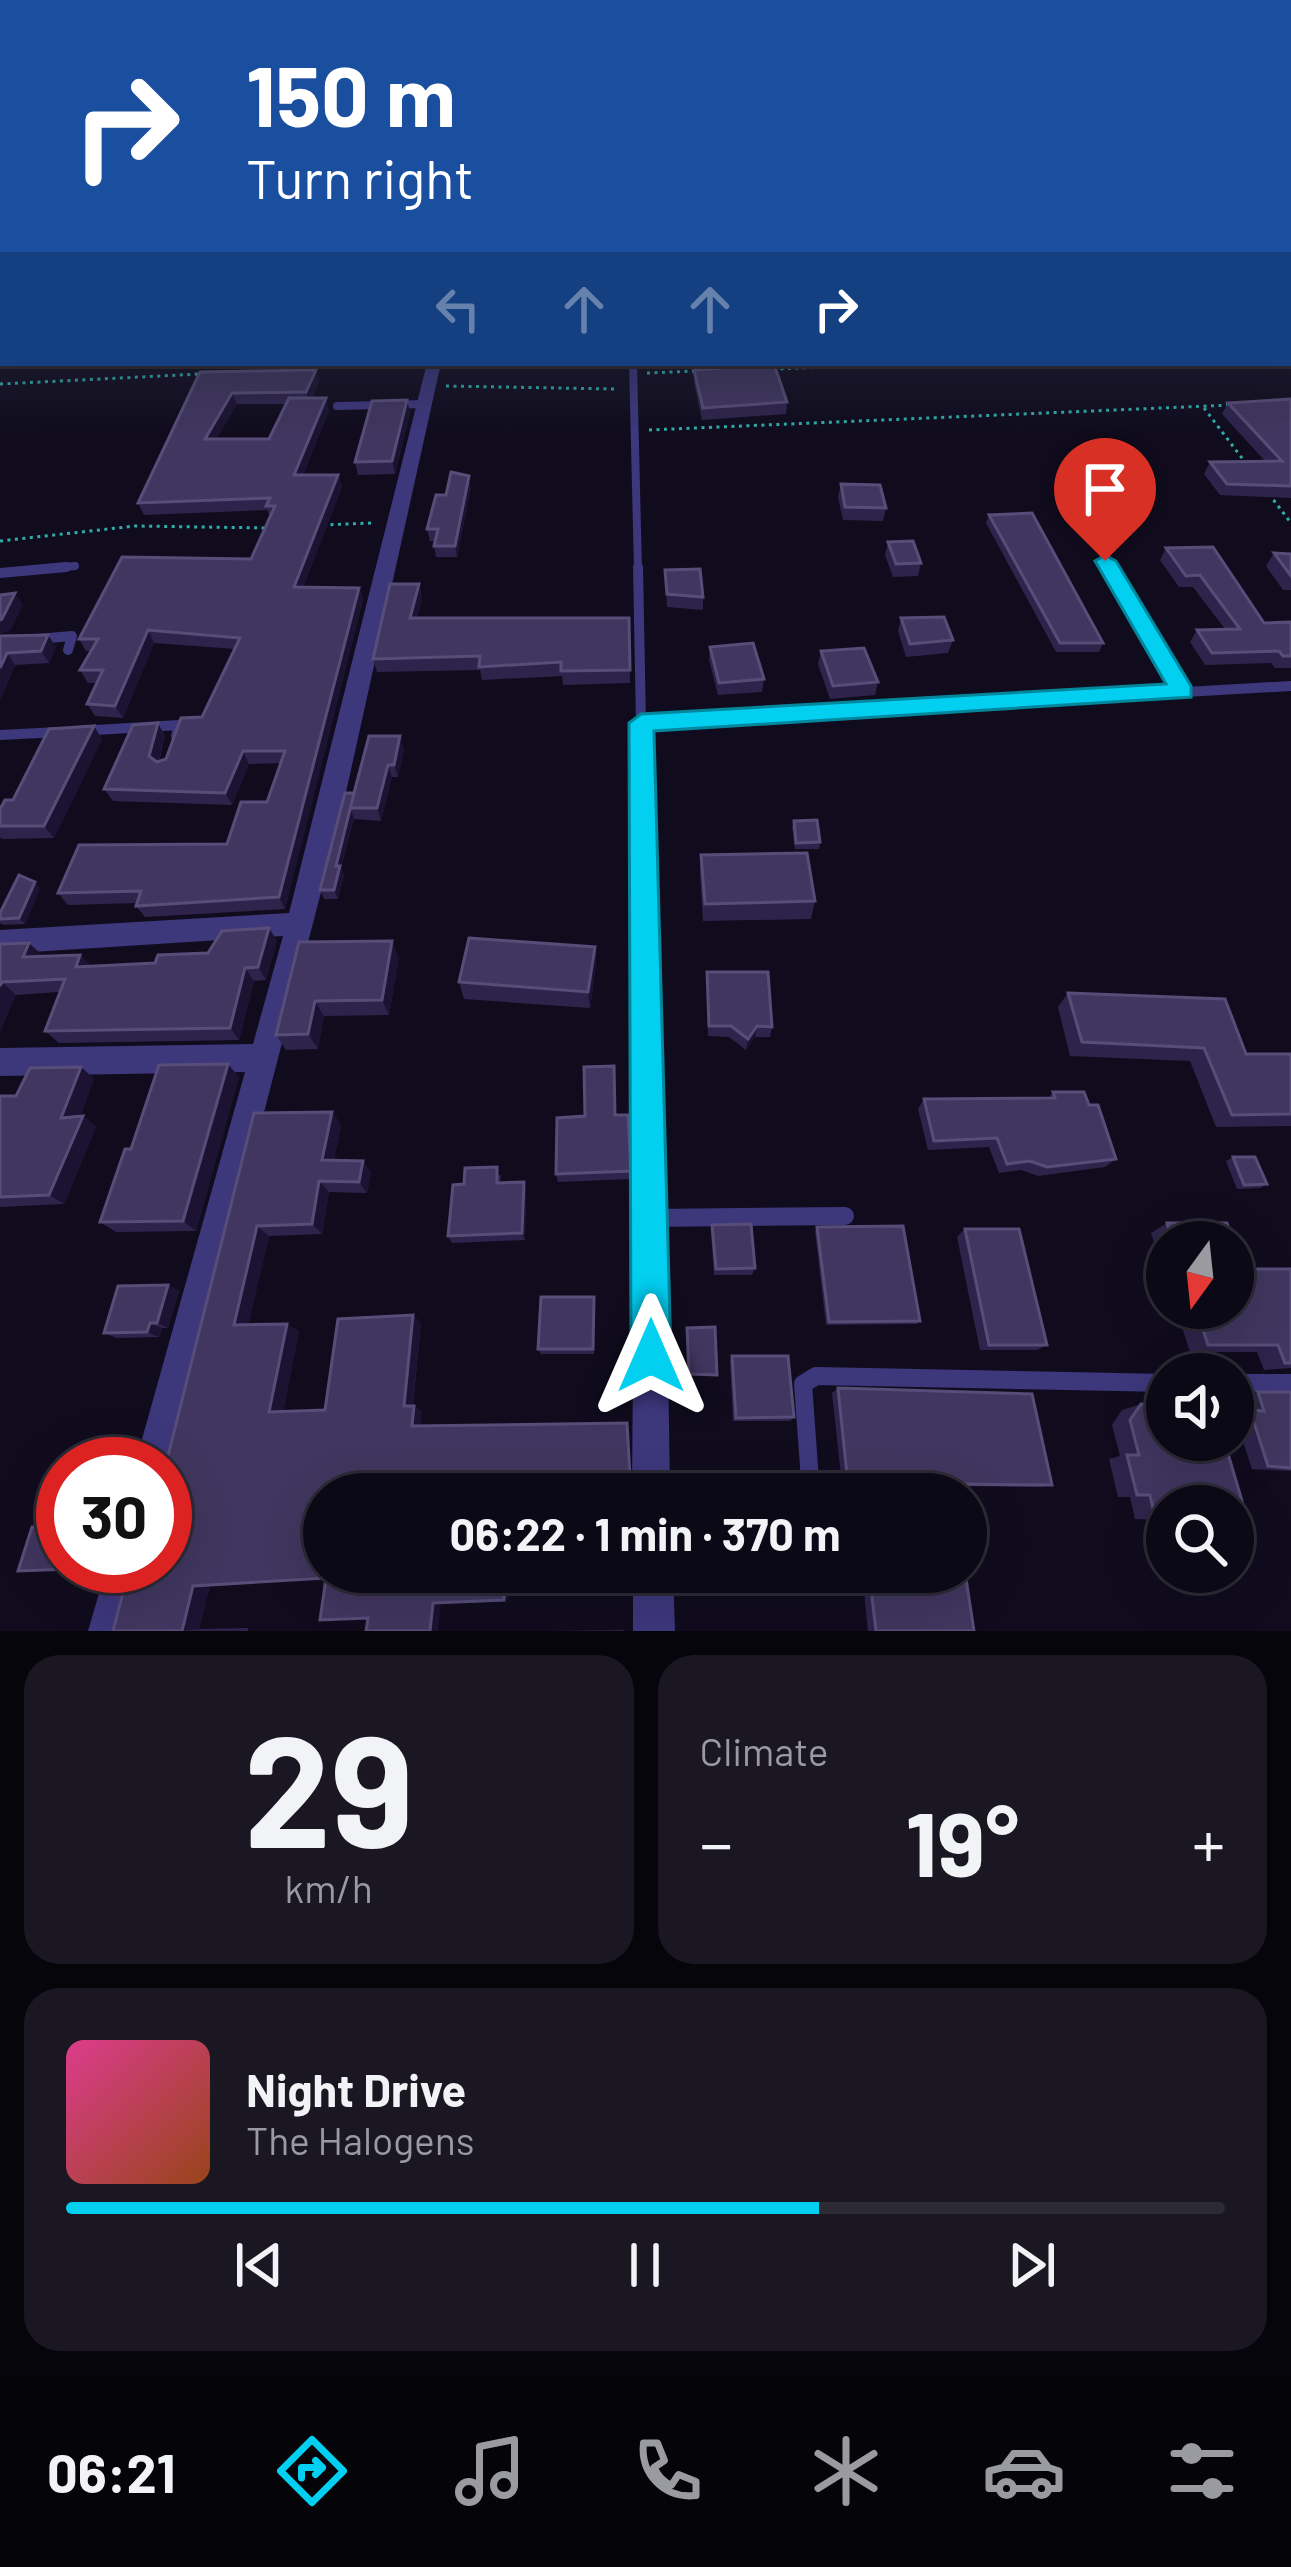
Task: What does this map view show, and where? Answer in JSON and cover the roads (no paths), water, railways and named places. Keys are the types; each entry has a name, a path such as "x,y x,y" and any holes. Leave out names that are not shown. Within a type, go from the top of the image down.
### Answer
{"street":[{"path":"161,1437 329,815 430,384"},
{"path":"0,942 296,924"},
{"path":"0,1062 264,1058"},
{"path":"650,1218 651,1473"},
{"path":"109,1631 120,1593"},
{"path":"653,1593 654,1631"}],"lane":[{"path":"633,368 650,1218 845,1216"},
{"path":"337,406 430,384"},
{"path":"1105,561 1182,692"},
{"path":"0,572 75,566"},
{"path":"30,640 71,636 68,650"},
{"path":"641,723 1291,686"},
{"path":"0,734 179,725 172,745"},
{"path":"809,1473 803,1384 816,1376 1146,1384"},
{"path":"1254,1383 1291,1383"}]}
